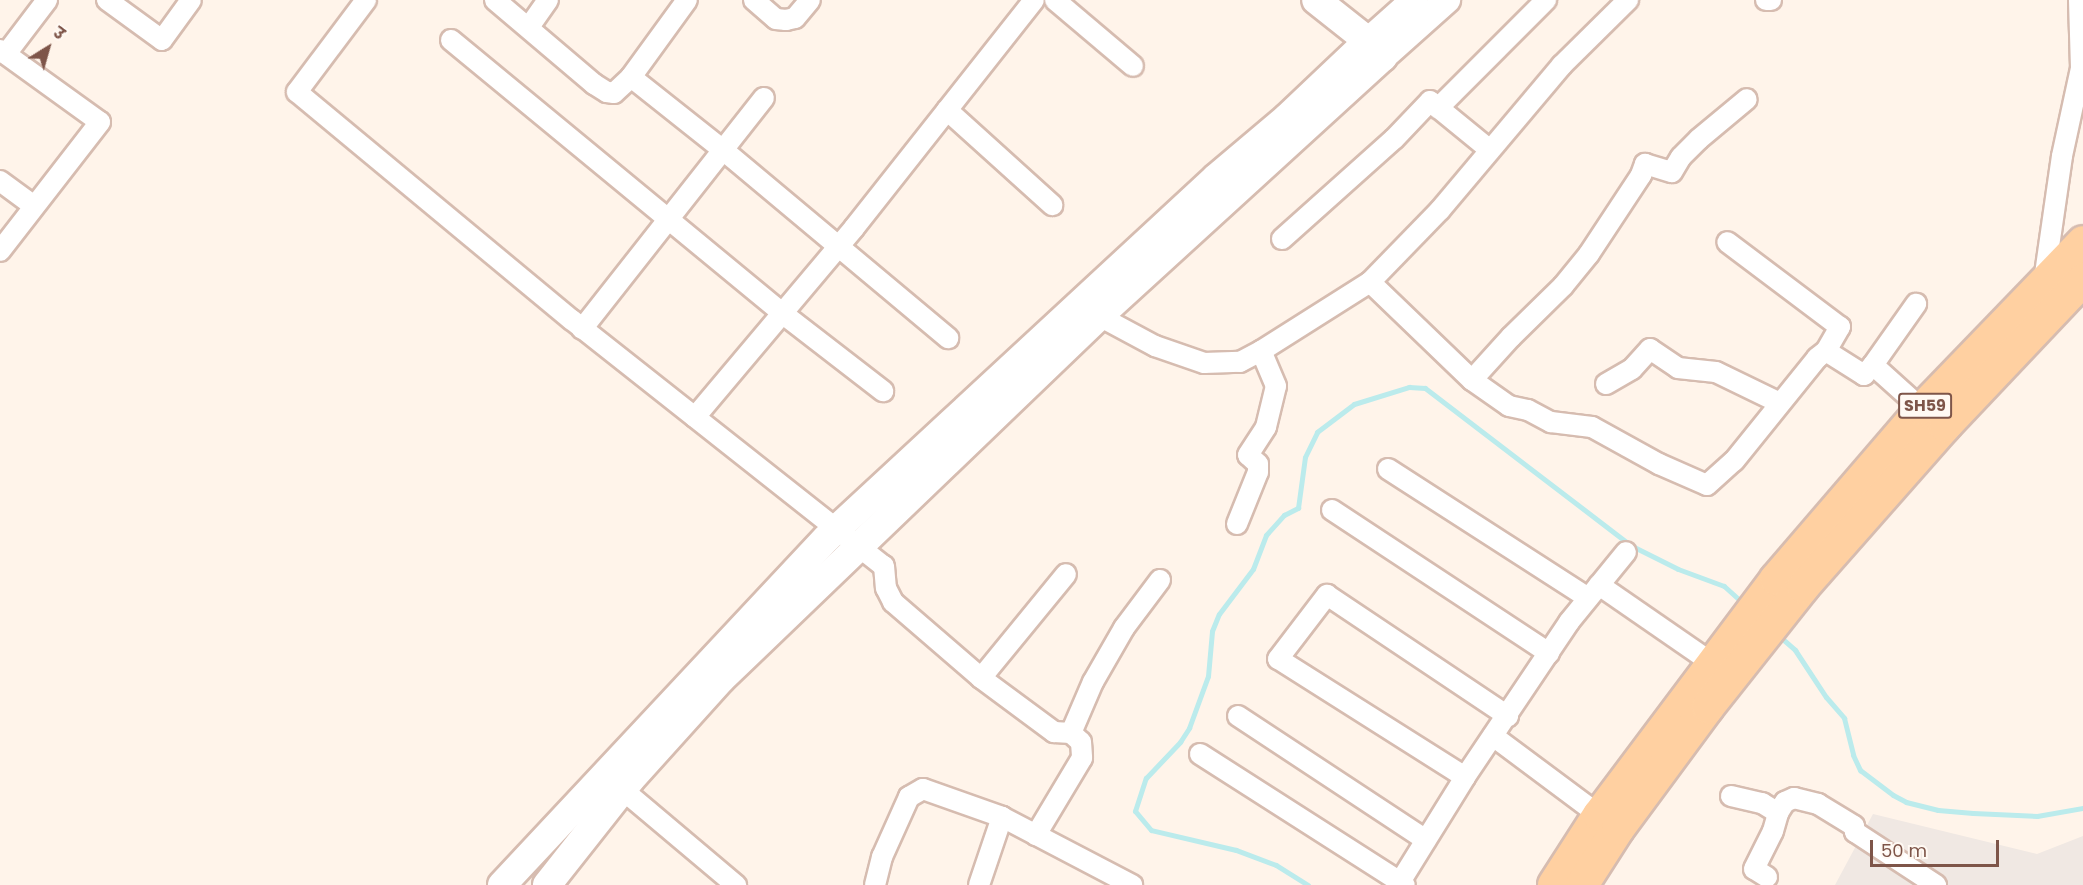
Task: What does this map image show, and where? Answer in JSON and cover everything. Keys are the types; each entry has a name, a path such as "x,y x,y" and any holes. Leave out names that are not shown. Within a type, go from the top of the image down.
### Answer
{"main road":[{"path":"502,885 838,528 1091,308 1376,49 1326,3"},
{"name":"SH59","path":"1582,885 1748,636 1922,409 2083,242"},
{"name":"SH59","path":"1790,583 1945,426 2083,280"},
{"path":"547,885 623,790 721,679 860,546 1091,308"},
{"name":"SH59","path":"1554,885 1599,815 1712,663 1748,636"}],"street":[{"path":"0,251 100,122 3,52 47,0"},
{"path":"107,0 162,40 191,0"},
{"path":"366,0 297,92 582,328 884,566 886,588 893,602 981,678 1054,732 1071,733 1081,742 1082,758 1036,835"},
{"path":"495,0 594,84 607,92 614,93 631,76 687,0"},
{"path":"529,27 548,0"},
{"path":"754,0 776,19 786,20 795,18 810,0"},
{"path":"695,417 838,246 1034,0"},
{"path":"1055,0 1133,66"},
{"path":"1376,49 1414,0"},
{"path":"1376,49 1447,0"},
{"path":"1438,108 1546,0"},
{"path":"1091,308 1155,346 1204,363 1240,362 1261,351 1370,282 1440,210 1562,65 1628,0"},
{"path":"1766,0 1772,0"},
{"path":"2037,328 2062,156 2079,106 2082,67 2079,0"},
{"path":"451,40 782,313 884,392"},
{"path":"631,76 948,338"},
{"path":"582,328 764,98"},
{"path":"1472,380 1511,337 1563,286 1583,262 1641,175 1645,164 1672,172 1687,151 1747,99"},
{"path":"1282,239 1353,173 1394,139 1430,101 1490,150"},
{"path":"947,110 1052,206"},
{"path":"0,181 34,206"},
{"path":"1370,282 1472,380 1509,406 1528,410 1551,422 1592,427 1659,464 1707,484 1734,461 1817,358 1826,351 1840,327 1727,242"},
{"path":"1826,351 1864,375 1916,304"},
{"path":"1606,384 1632,369 1650,349 1678,368 1716,372 1780,403"},
{"path":"1237,524 1258,472 1258,464 1248,455 1266,427 1276,386 1261,351"},
{"path":"1873,365 1922,409"},
{"path":"1388,469 1712,663"},
{"path":"1332,510 1549,653"},
{"path":"1200,754 1403,883 1426,840 1465,777 1549,653 1626,552"},
{"path":"981,678 1066,574"},
{"path":"1071,733 1093,682 1124,628 1160,580"},
{"path":"1465,777 1278,659 1327,595 1508,716"},
{"path":"1238,716 1426,840"},
{"path":"1493,736 1599,815"},
{"path":"874,885 882,857 909,797 923,789 1002,817 1036,835 1098,877 1132,885"},
{"path":"623,790 736,885"},
{"path":"1731,796 1762,803 1778,813"},
{"path":"1767,877 1754,869 1773,831 1778,813 1785,801 1794,798 1818,804 1854,826 1855,832 1936,885"},
{"path":"979,885 1002,817"}],"shaded area":[{"path":"1873,814 2037,854 2083,836 2083,885 1835,885"}],"waterway":[{"path":"1308,885 1276,865 1236,850 1151,830 1135,811 1146,778 1180,742 1189,728 1208,676 1212,631 1219,614 1253,569 1266,535 1284,515 1298,508 1305,457 1317,432 1354,404 1409,387 1425,388 1632,546 1678,569 1724,586 1745,605"},
{"path":"1778,635 1795,650 1826,697 1844,718 1853,755 1860,770 1893,795 1906,802 1938,810 1973,813 2037,816 2083,808"}]}
